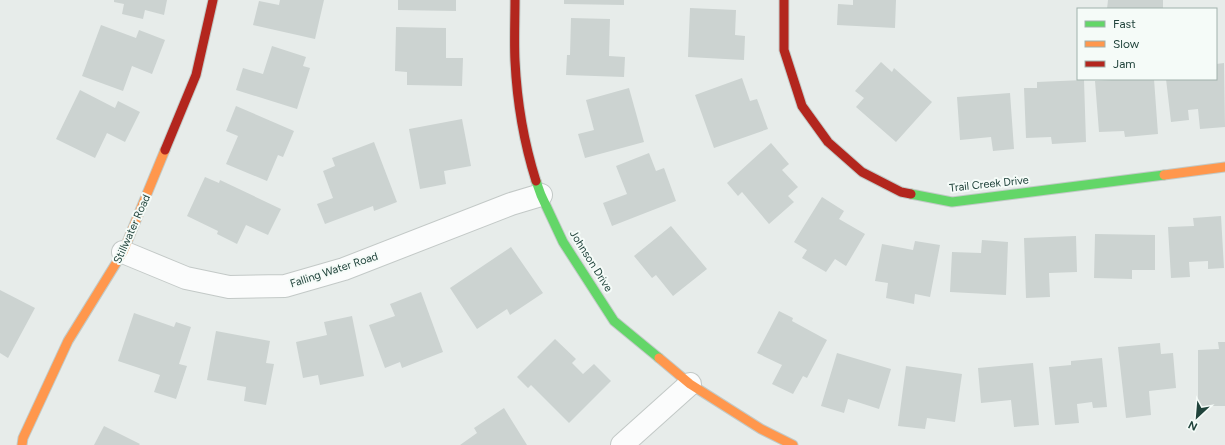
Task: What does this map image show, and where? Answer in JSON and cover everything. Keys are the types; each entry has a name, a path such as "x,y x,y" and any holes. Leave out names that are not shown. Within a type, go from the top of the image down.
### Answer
{"street":[{"name":"Stillwater Road","path":"22,445 68,341 123,252 196,75 212,0"},
{"name":"Johnson Drive","path":"515,0 515,61 520,114 532,168 541,195 563,242 614,321 690,384 761,429 793,445"},
{"name":"Trail Creek Drive","path":"784,0 784,50 802,106 828,142 862,172 901,192 952,202 1225,167"},
{"name":"Falling Water Road","path":"123,252 186,278 229,286 285,286 344,269 511,204 541,195"},
{"path":"622,445 690,384"}],"building":[{"path":"114,0 167,0 164,15 145,10 143,19 122,14 124,4 114,2"},
{"path":"280,0 324,0 315,39 253,25 259,1 279,5"},
{"path":"398,0 456,0 456,11 398,10"},
{"path":"564,0 624,0 624,5 564,4"},
{"path":"853,0 896,0 895,28 837,25 838,4 853,5"},
{"path":"1108,0 1163,0 1163,8 1107,8"},
{"path":"690,8 736,10 735,35 745,36 744,60 688,57"},
{"path":"571,18 610,19 609,56 625,57 624,77 566,75 567,55 570,55"},
{"path":"101,25 136,38 139,30 165,40 152,74 132,66 123,91 82,76"},
{"path":"396,27 446,28 446,58 463,58 462,86 407,85 407,72 395,71"},
{"path":"272,46 306,57 303,66 310,68 297,109 236,90 243,68 263,74"},
{"path":"881,62 892,72 894,68 932,102 896,142 856,107 864,98 855,91"},
{"path":"1224,63 1225,127 1200,129 1198,109 1188,110 1189,120 1171,122 1166,80 1217,80 1217,64"},
{"path":"742,78 750,101 757,99 768,129 714,148 695,95"},
{"path":"1084,80 1086,142 1052,144 1051,137 1026,138 1024,88 1037,88 1037,82"},
{"path":"1154,80 1158,134 1125,137 1124,131 1099,132 1095,81"},
{"path":"629,88 644,142 585,158 578,134 594,130 586,100"},
{"path":"80,90 115,108 118,101 140,112 125,142 107,133 95,158 56,139"},
{"path":"1010,93 1014,149 993,151 991,137 960,140 957,97"},
{"path":"236,106 294,131 283,157 278,155 267,181 226,164 238,136 226,131"},
{"path":"462,119 471,166 444,171 446,184 420,189 409,129"},
{"path":"374,142 397,202 374,211 373,206 325,224 317,204 333,198 323,171 335,166 332,158"},
{"path":"771,143 789,164 782,170 798,187 788,196 794,202 769,224 742,192 738,196 727,183"},
{"path":"649,153 656,171 664,168 676,201 612,226 603,203 627,194 616,166"},
{"path":"205,177 219,183 220,180 281,209 268,235 246,225 237,244 217,234 218,231 187,216"},
{"path":"822,197 844,211 839,219 865,234 846,266 835,259 826,272 802,258 807,250 794,242"},
{"path":"1221,216 1224,268 1208,269 1208,261 1189,262 1190,277 1171,278 1168,227 1194,226 1193,218"},
{"path":"671,226 707,269 673,296 656,275 652,278 634,256"},
{"path":"1095,234 1155,235 1155,270 1132,270 1132,279 1094,278"},
{"path":"1076,236 1077,272 1049,273 1050,297 1026,298 1024,238"},
{"path":"982,240 1008,242 1006,295 950,292 952,252 981,253"},
{"path":"915,241 940,245 930,297 915,294 914,304 886,298 888,283 875,281 882,244 913,250"},
{"path":"511,247 543,293 510,315 507,309 477,329 450,288"},
{"path":"0,290 35,308 8,358 0,353"},
{"path":"421,292 443,352 402,368 400,362 385,368 369,325 395,316 390,304"},
{"path":"779,311 793,318 792,321 827,340 807,378 803,376 793,394 772,384 782,365 757,353"},
{"path":"134,313 174,327 176,322 191,327 179,364 187,366 176,399 154,392 160,375 118,361"},
{"path":"352,316 364,376 320,385 318,375 303,378 296,342 327,335 324,322"},
{"path":"216,331 270,341 266,363 274,364 266,405 244,401 246,387 207,380"},
{"path":"555,339 576,359 572,363 583,374 594,364 611,381 569,423 531,385 528,388 517,377"},
{"path":"1218,342 1225,342 1225,406 1198,406 1198,350 1219,349"},
{"path":"1160,343 1161,354 1173,353 1176,388 1149,391 1151,415 1126,418 1118,347"},
{"path":"837,353 891,369 879,409 848,399 844,413 821,406"},
{"path":"1102,358 1107,407 1093,408 1092,402 1077,404 1079,423 1055,425 1049,367 1071,365 1071,361"},
{"path":"1033,363 1039,425 1014,427 1011,400 981,403 978,368"},
{"path":"906,366 962,374 955,422 927,418 925,429 898,426"},
{"path":"504,408 527,445 460,445 477,433 474,428"},
{"path":"104,426 140,444 94,445"}],"traffic: fast":[{"path":"911,194 952,202 1164,175"},
{"path":"536,181 563,242 614,321 659,358"}],"traffic: slow":[{"path":"22,445 23,438 68,341 123,252 165,150"},
{"path":"1164,175 1225,167"},
{"path":"659,358 690,384 761,429 793,445"}],"traffic: jam":[{"path":"165,150 196,75 213,0"},
{"path":"515,0 517,92 525,137 536,181"},
{"path":"784,0 784,50 802,106 828,142 862,172 901,192 911,194"}]}
